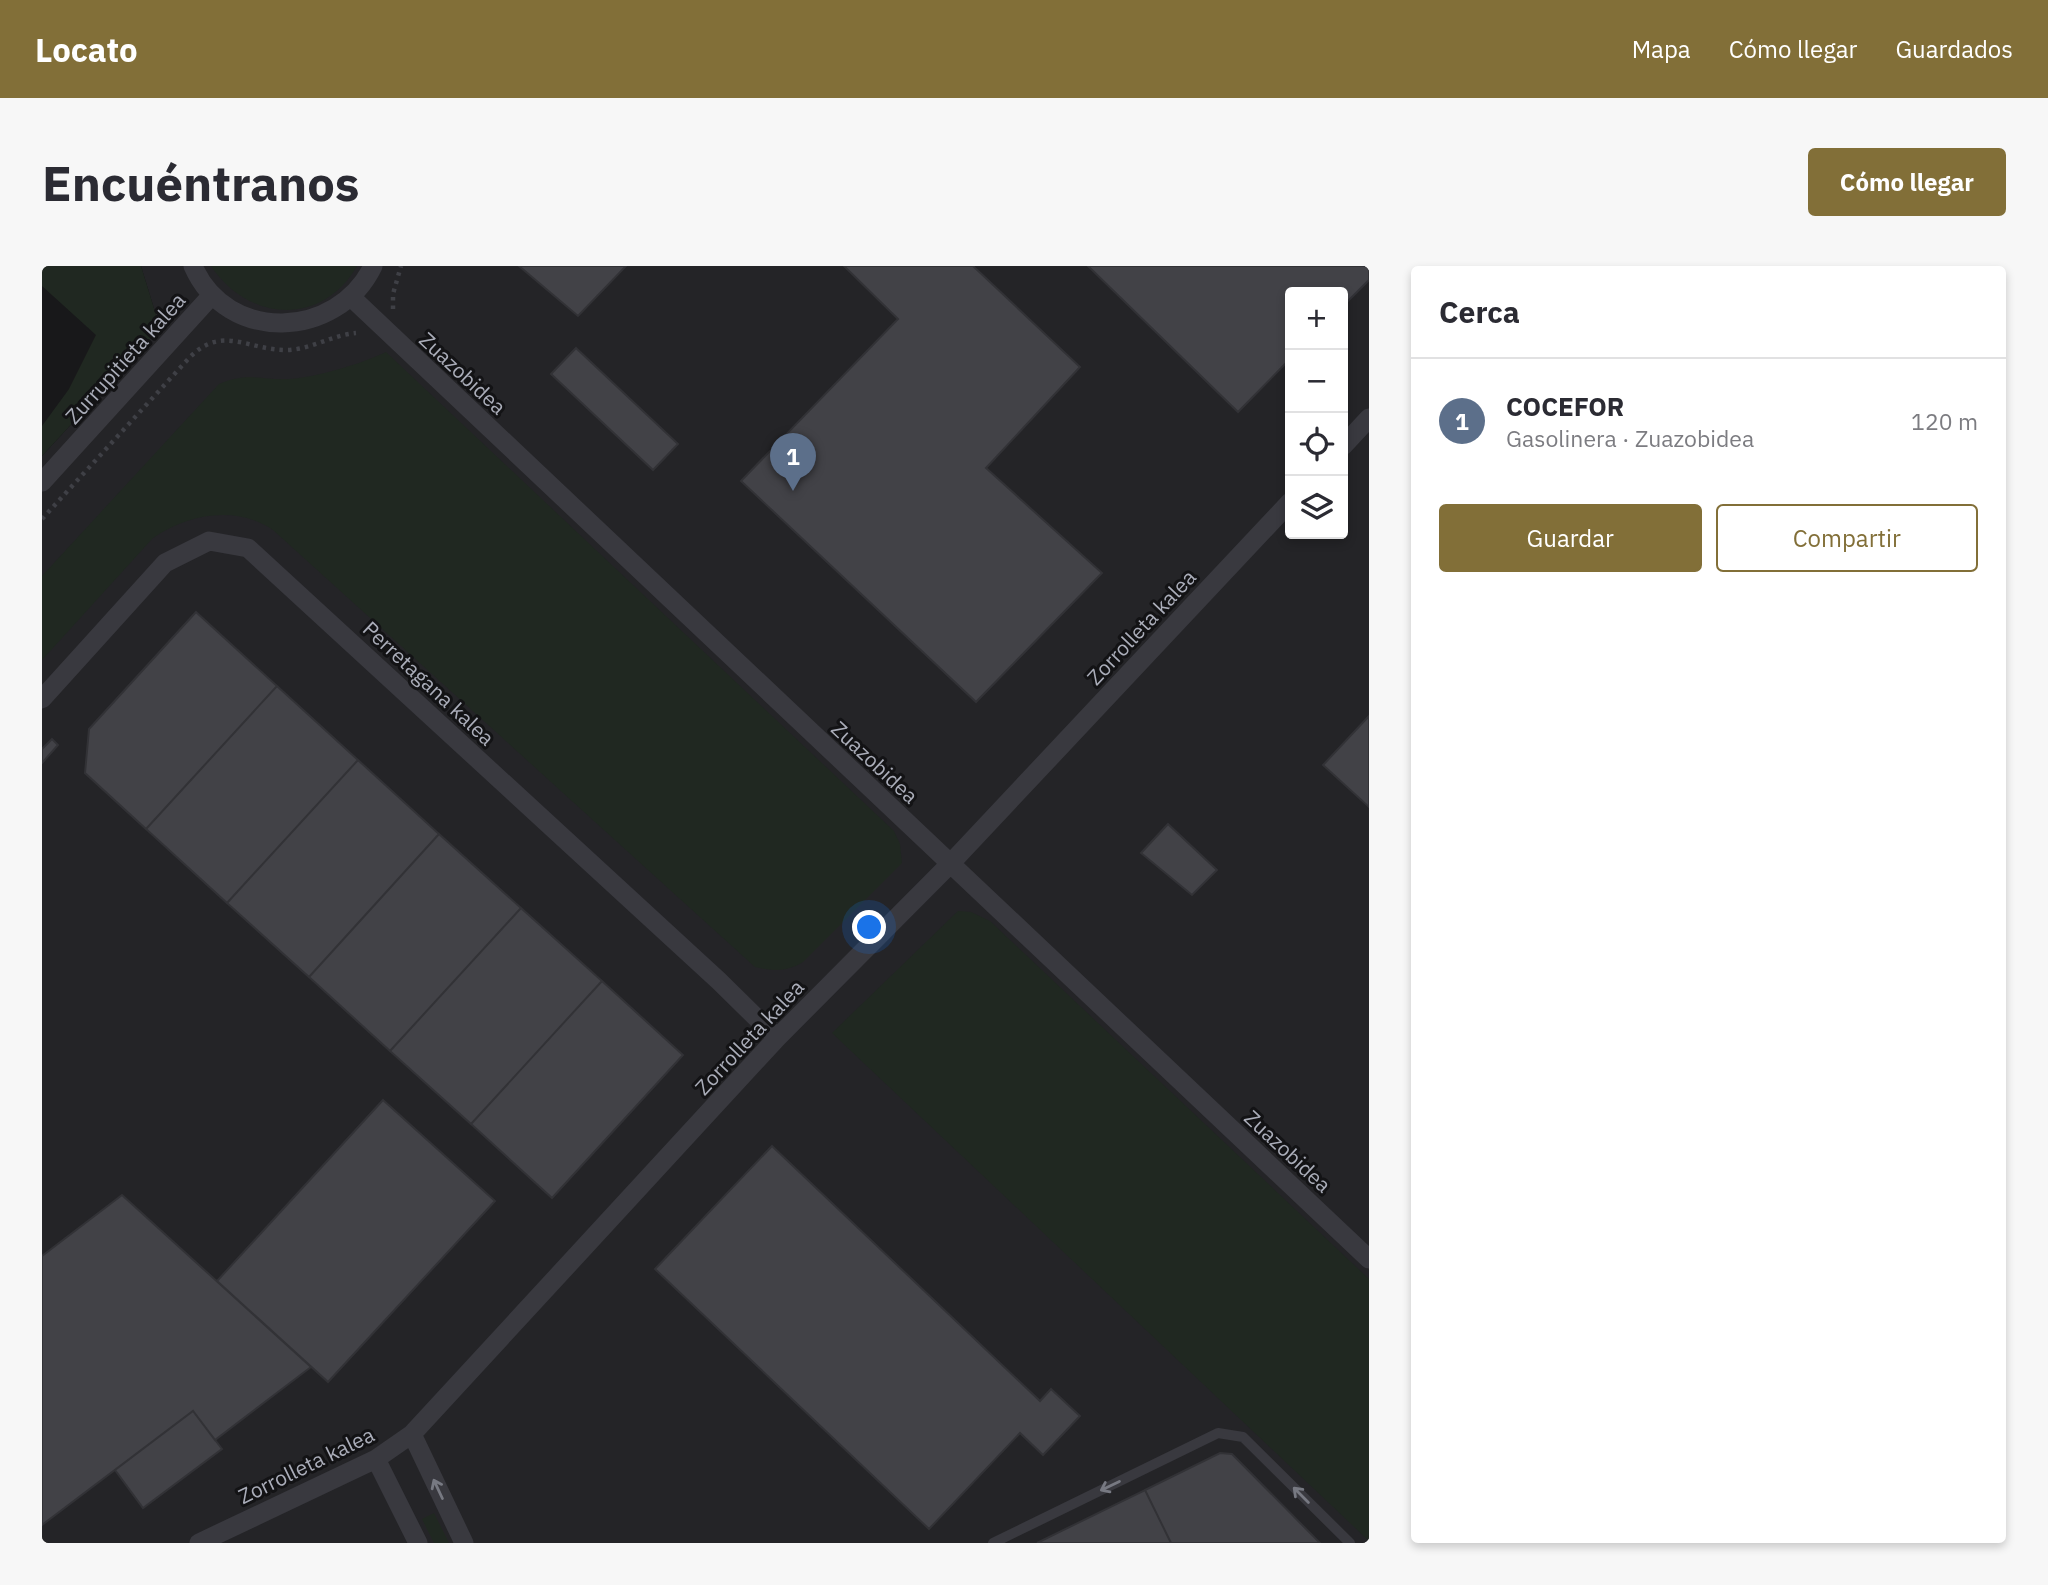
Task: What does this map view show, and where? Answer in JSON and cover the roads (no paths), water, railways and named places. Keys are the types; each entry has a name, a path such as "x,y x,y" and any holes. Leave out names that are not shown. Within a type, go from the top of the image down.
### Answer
{"street":[{"path":"193,266 197,276 212,295 237,313 266,323 296,324 326,315 351,298 373,266"},
{"name":"Zurrupitieta kalea","path":"42,482 212,295"},
{"name":"Zuazobidea","path":"351,298 1369,1259"},
{"path":"1348,441 1369,418"},
{"name":"Zorrolleta kalea","path":"199,1543 376,1459 412,1434 777,1038 950,864 1285,507"},
{"name":"Perretagana kalea","path":"42,699 165,563 209,541 248,548 719,981 777,1038"},
{"path":"412,1434 464,1543"},
{"path":"376,1459 418,1543"}],"lane":[{"path":"993,1543 1218,1433 1243,1437 1350,1543"}],"place":[{"name":"COCEFOR","path":"793,491"}]}
